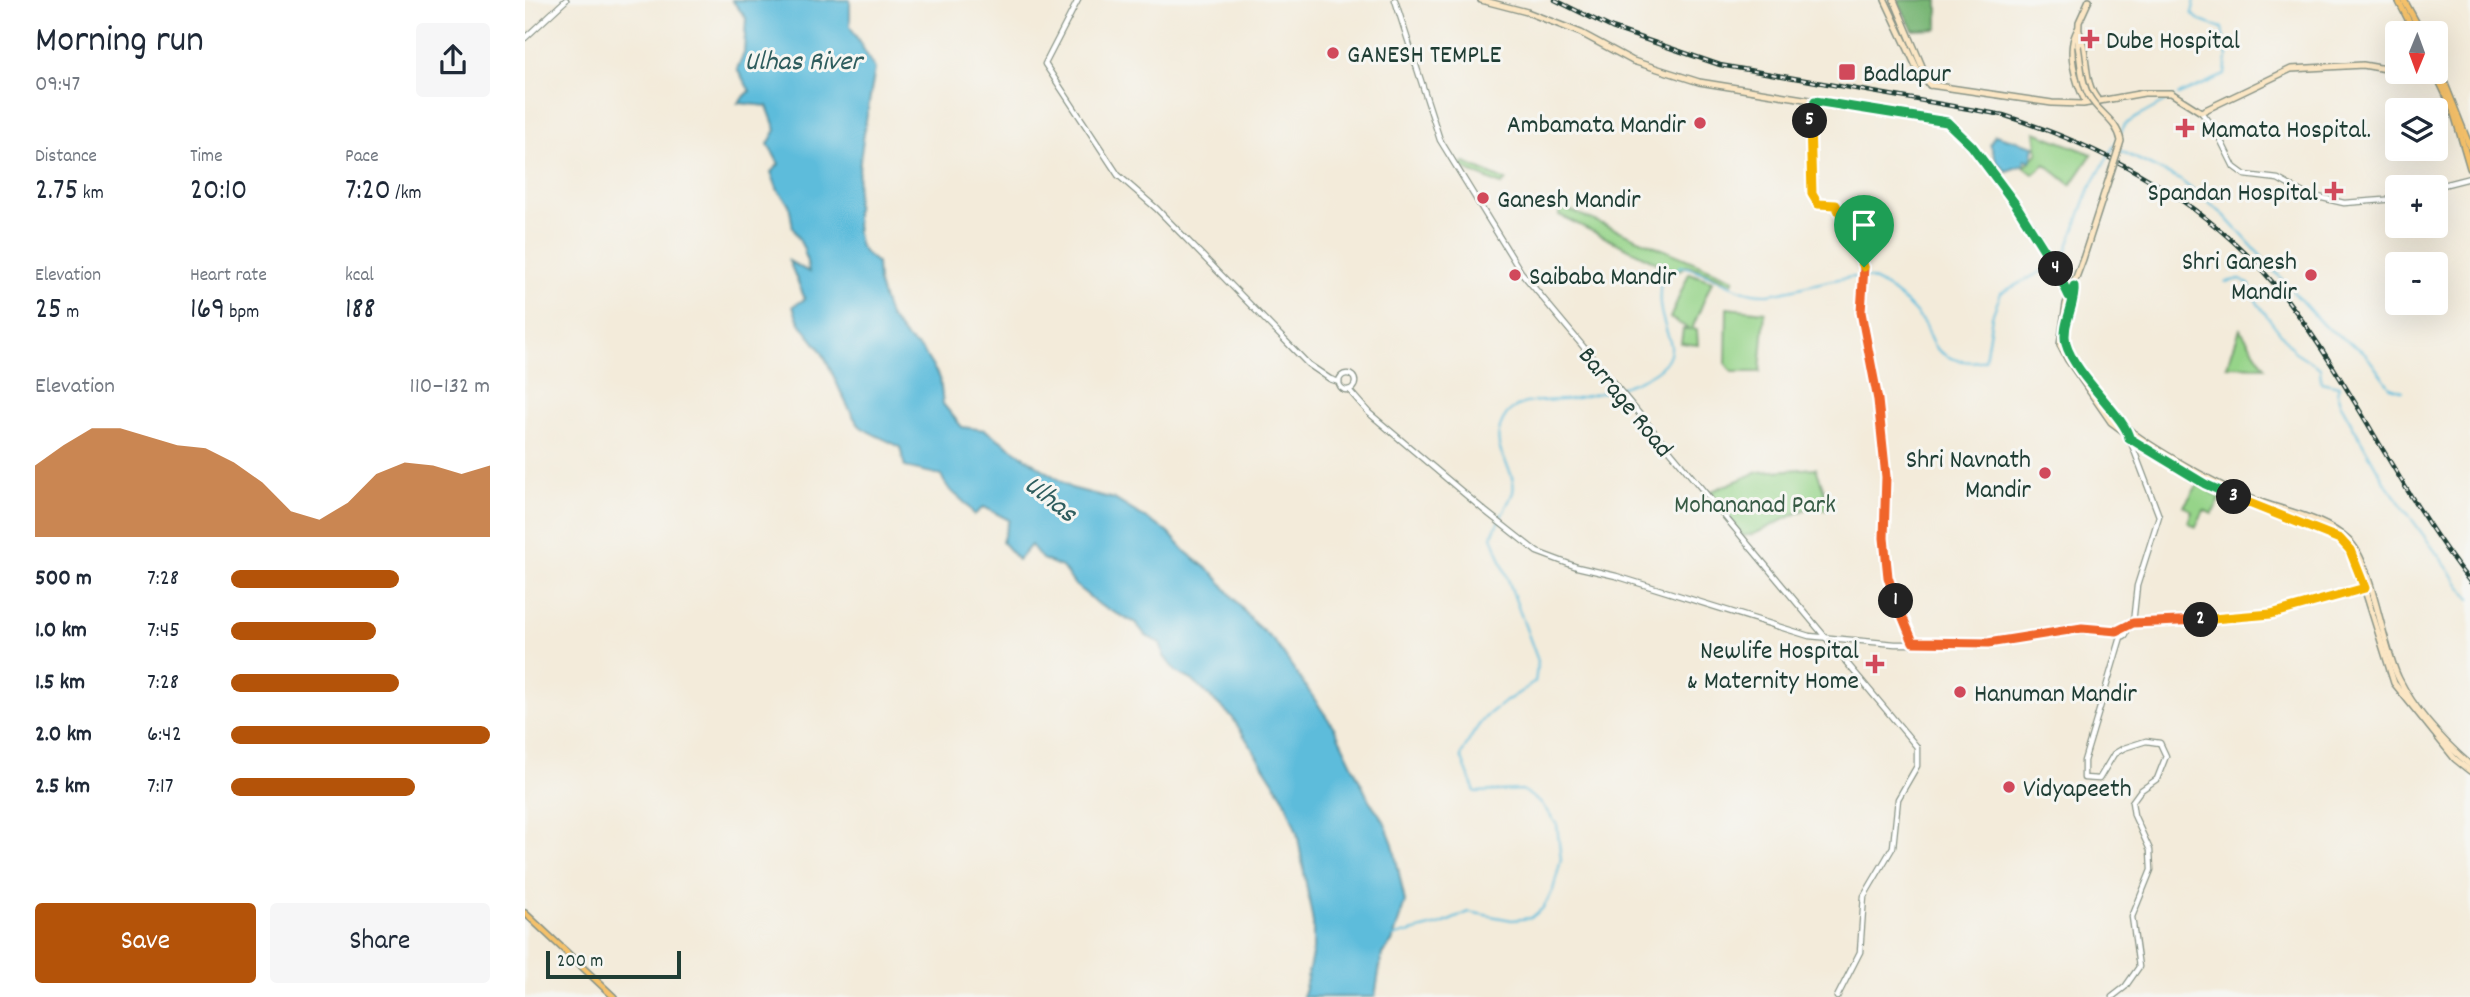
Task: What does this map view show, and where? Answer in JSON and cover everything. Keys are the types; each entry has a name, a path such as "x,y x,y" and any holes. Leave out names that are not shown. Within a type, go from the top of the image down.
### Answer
{"main road":[{"path":"1481,0 1527,12 1581,33 1633,61 1699,82 1947,122 1972,146 2050,257 2071,297 2065,336 2070,356 2109,410 2128,429 2269,508"},
{"path":"1885,0 1921,77 1930,85 2043,103 2099,102 2144,93 2174,94 2187,100 2201,112 2291,69 2363,65 2385,69"},
{"path":"1894,0 1930,85"},
{"path":"2086,103 2073,54 2073,37 2089,0"},
{"path":"2398,0 2409,21"},
{"path":"2404,0 2415,21"},
{"path":"2078,30 2085,89 2090,99 2115,124 2121,141 2060,336 2064,354 2111,422 2129,438 2205,484 2325,526 2350,542 2359,554 2394,683 2455,759 2470,771"},
{"path":"2078,30 2091,88 2099,102"},
{"path":"2441,84 2453,110 2470,168"},
{"path":"2448,84 2470,147"},
{"path":"2367,587 2399,680 2427,718 2470,765"},
{"path":"527,914 614,997"}],"street":[{"path":"525,37 566,0"},
{"path":"1078,0 1045,64 1118,175 1157,209 1308,364 1339,382 1342,389 1349,390 1369,413 1506,528 1553,559 1616,576 1795,634 1895,644 1988,643 2082,628 2117,631 2133,623 2265,615 2367,587"},
{"name":"Barrage Road","path":"1395,0 1440,140 1521,272 1919,751 1917,766 1898,799 1893,847 1864,896 1860,952 1837,997"},
{"path":"1815,101 1810,118 1812,194 1818,204 1836,205 1864,271 1861,312 1878,400 1885,462 1884,538 1888,577 1913,642"},
{"path":"2201,112 2217,133 2234,167 2245,175 2277,178 2305,194 2344,202 2385,200"},
{"path":"2448,184 2470,178"},
{"path":"1339,382 1344,375 1352,376 1355,383 1349,390"},
{"path":"2128,429 2158,516 2137,586 2133,623"},
{"path":"2112,997 2125,987 2139,967 2131,917 2151,870 2150,850 2134,814 2132,802 2140,791 2157,779 2166,756 2160,743 2133,744 2114,754 2099,779 2084,778 2084,761 2121,637 2126,634 2125,628"},
{"path":"2117,631 2121,637"},
{"path":"525,906 527,914"}],"green space":[{"path":"1897,0 1938,0 1938,29 1913,30"},
{"path":"2035,132 2092,154 2071,185 2045,164 2033,174 2024,167 2038,153"},
{"path":"1463,162 1506,181 1501,185 1462,168"},
{"path":"1562,207 1734,279 1732,283 1688,265 1676,272 1559,215"},
{"path":"1689,273 1712,281 1692,329 1697,330 1698,345 1681,343 1683,329 1689,329 1670,318"},
{"path":"1727,308 1765,312 1760,372 1732,372 1726,364"},
{"path":"2240,329 2265,367 2227,366"},
{"name":"Mohananad Park","path":"1816,468 1827,499 1826,510 1812,506 1754,534 1743,536 1707,493 1758,472"},
{"path":"2198,484 2221,498 2212,514 2204,510 2196,527 2188,522 2192,511 2184,506"}],"water":[{"name":"Ulhas River","path":"732,0 850,0 850,26 875,69 857,187 857,233 861,248 877,263 878,282 889,316 907,339 922,350 940,378 943,404 962,427 985,430 1071,488 1114,499 1168,532 1186,552 1214,574 1253,622 1275,642 1335,729 1369,800 1384,821 1393,844 1405,902 1392,942 1382,954 1375,997 1303,997 1313,950 1313,923 1297,832 1284,798 1232,717 1192,680 1176,672 1164,656 1160,643 1146,636 1136,623 1101,606 1075,585 1062,567 1042,559 1031,545 1018,560 1002,542 1009,520 984,507 974,515 948,487 941,475 905,467 900,447 865,430 857,422 822,352 799,321 793,306 805,299 789,261 809,272 804,249 793,228 789,204 778,191 771,172 779,164 768,144 776,130 767,106 738,103 750,91 737,69 744,53 746,18"},
{"path":"1995,135 2034,146 2031,161 2025,159 2024,165 2006,171 1997,162 1990,144"}],"waterway":[{"path":"2178,95 2225,75 2227,57 2222,28 2200,21 2192,13 2195,0"},
{"path":"2121,132 2125,124 2173,97"},
{"path":"1392,937 1442,924 1469,912 1512,920 1531,918 1543,908 1553,890 1561,860 1557,825 1541,803 1522,790 1475,792 1461,756 1484,719 1535,682 1538,661 1492,536 1513,492 1511,475 1499,441 1499,431 1509,412 1524,403 1598,394 1630,384 1658,370 1667,360 1671,349 1661,311 1661,282 1681,266 1744,291 1766,294 1849,277 1871,279 1907,304 1924,324 1934,346 1946,356 1972,362 1985,360 1992,316 2001,293 2063,260 2089,190 2119,137"},
{"path":"2121,151 2180,180 2224,215 2324,326 2364,352 2390,387 2403,391"},
{"path":"2225,282 2241,279 2249,284 2258,304 2294,351 2320,368 2321,382 2339,386 2337,393 2340,403 2384,481 2470,599"}],"railway":[{"path":"1555,0 1612,28 1720,65 2003,115 2084,146 2160,186 2229,238 2260,268 2288,301 2335,370 2421,513 2470,582"}],"place":[{"name":"Dube Hospital","path":"2090,39"},
{"name":"GANESH TEMPLE","path":"1333,53"},
{"name":"Badlapur","path":"1847,72"},
{"name":"Ambamata Mandir","path":"1700,123"},
{"name":"Mamata Hospital.","path":"2185,128"},
{"name":"Spandan Hospital","path":"2334,191"},
{"name":"Ganesh Mandir","path":"1483,198"},
{"name":"Saibaba Mandir","path":"1515,275"},
{"name":"Shri Ganesh Mandir","path":"2311,275"},
{"name":"Shri Navnath Mandir","path":"2045,473"},
{"name":"Newlife Hospital & Maternity Home","path":"1875,664"},
{"name":"Hanuman Mandir","path":"1960,692"},
{"name":"Vidyapeeth","path":"2009,787"}],"route":[{"path":"1815,101 1937,118 1947,122 1972,146 2016,205 2050,257 2069,296 2074,286 2075,293 2065,336 2066,345 2077,367 2109,410 2128,429 2129,438 2205,484 2246,503 2312,525 2340,539 2350,550 2365,588 2343,592 2304,607 2240,618 2133,623 2117,631 2082,628 1988,643 1913,642 1908,635 1888,577 1883,507 1885,462 1878,400 1861,312 1864,267 1836,205 1818,204 1812,194 1810,118 1815,101"}],"water label":[{"name":"Ulhas","path":"1052,497"}]}
